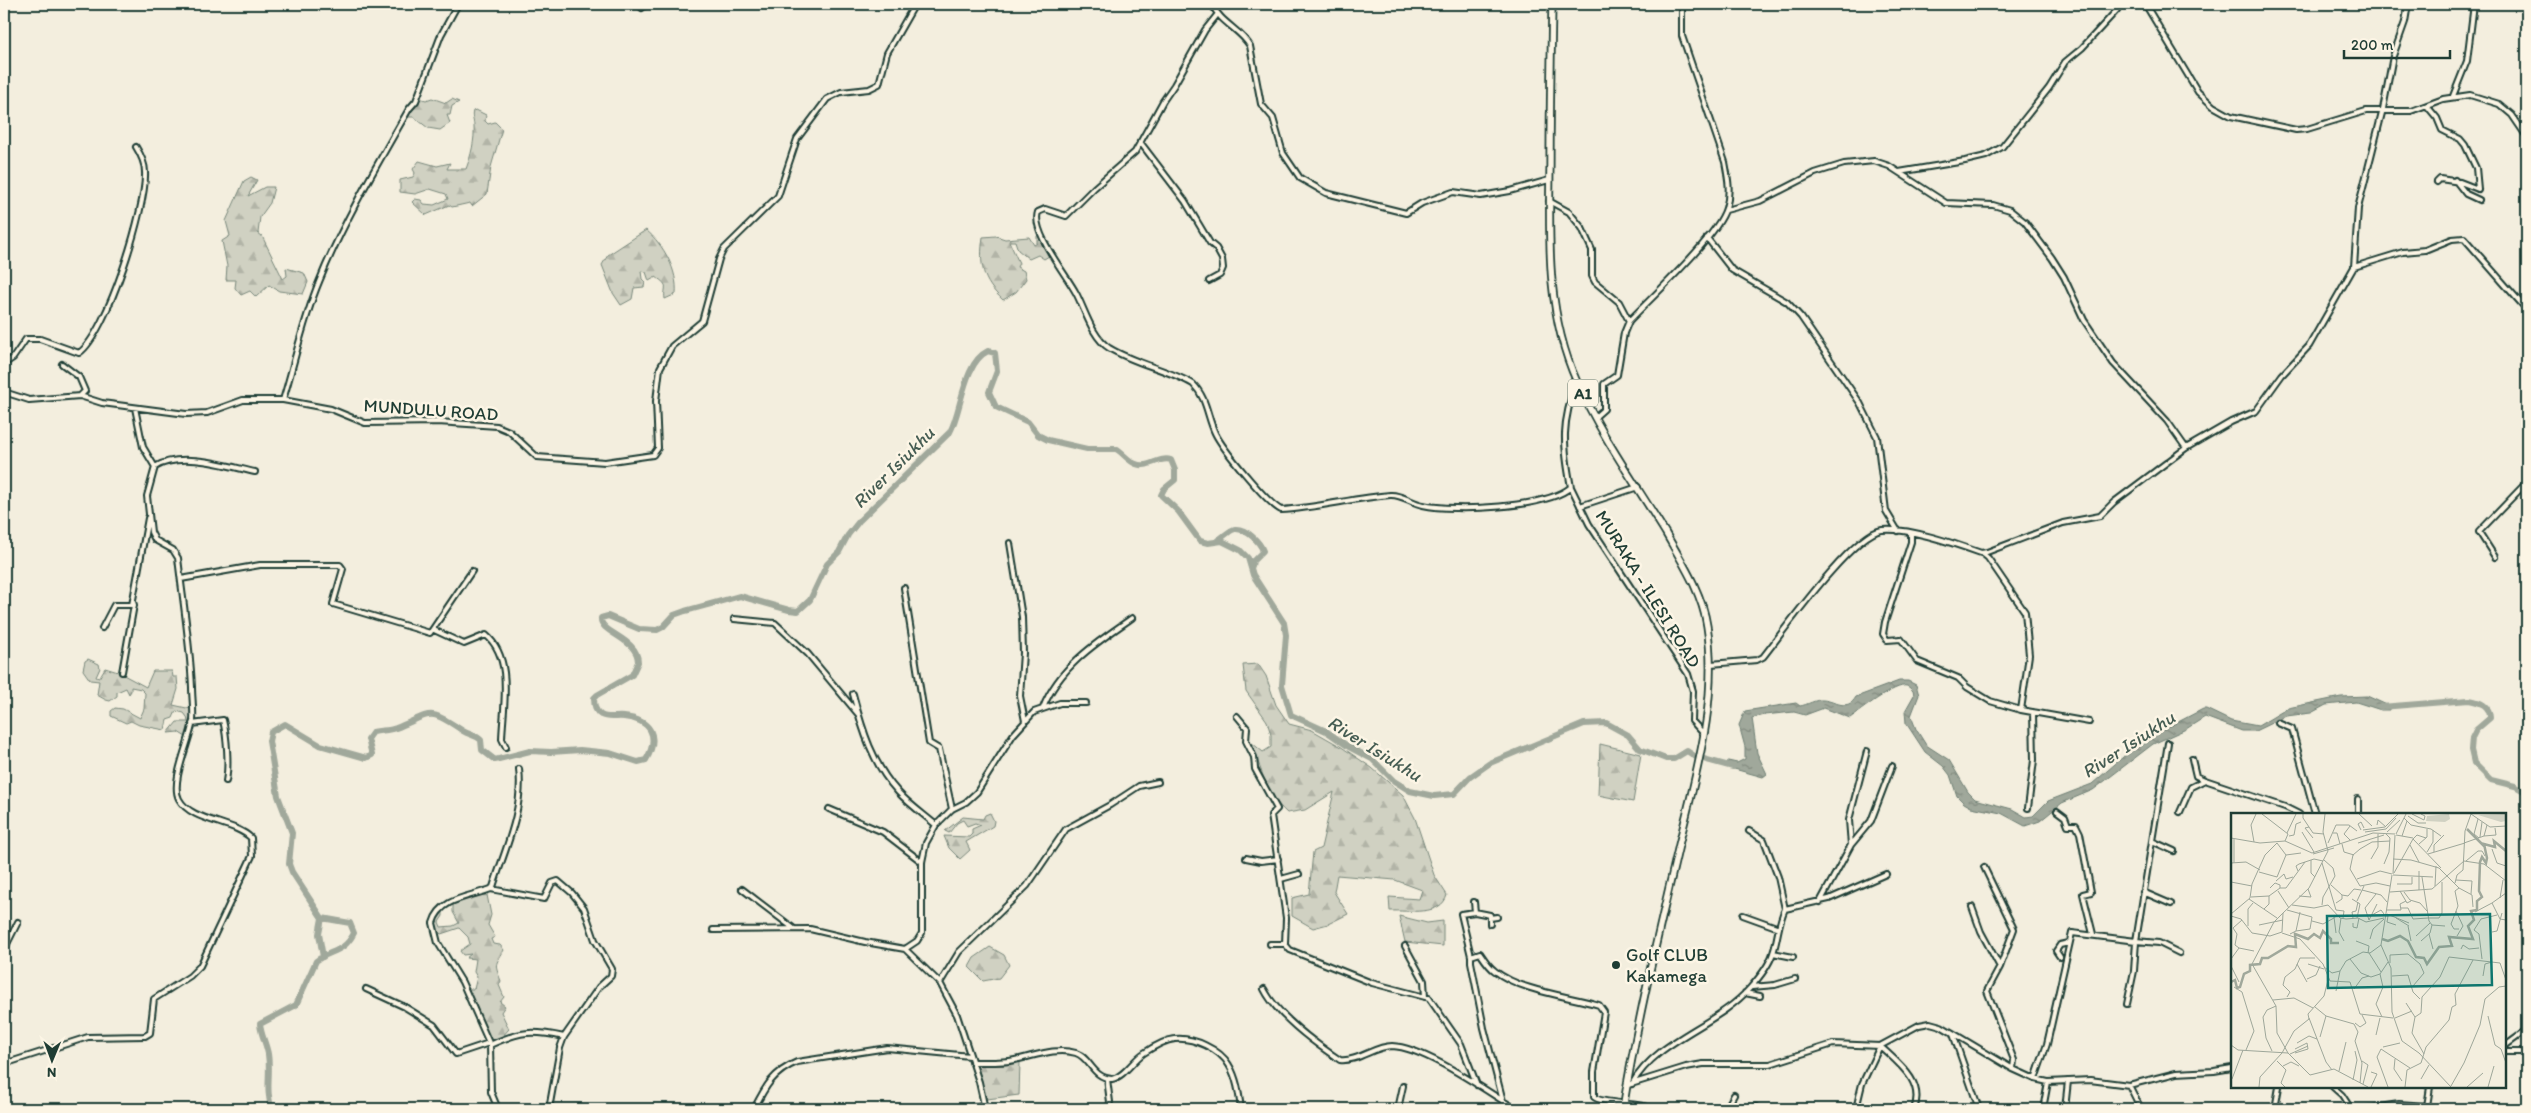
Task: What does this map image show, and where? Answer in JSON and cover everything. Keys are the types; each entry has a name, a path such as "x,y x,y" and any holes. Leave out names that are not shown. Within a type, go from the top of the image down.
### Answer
{"highway":[{"name":"A1","path":"1552,4 1549,201 1553,296 1560,333 1576,382 1693,581 1707,625 1711,664 1704,733 1664,910 1630,1085 1623,1109"}],"street":[{"path":"284,400 308,310 319,281 367,185 409,109 416,101 435,48 458,4"},
{"path":"639,4 642,8 646,4"},
{"name":"MUNDULU ROAD","path":"4,392 29,400 80,396 102,403 197,414 216,410 243,400 284,400 331,409 365,423 438,422 497,426 509,431 537,457 605,462 653,455 658,448 656,401 660,368 672,346 702,320 719,259 724,249 778,196 797,138 826,99 841,92 869,89 879,84 887,53 915,4"},
{"path":"1212,4 1217,15 1246,40 1250,46 1260,100 1264,109 1273,118 1283,153 1300,178 1326,193 1406,214 1422,202 1453,192 1481,196 1510,191 1549,180"},
{"path":"1595,417 1604,409 1604,384 1617,375 1624,333 1629,321 1707,238 1726,210 1729,182 1712,121 1682,36 1682,4"},
{"path":"1899,172 1972,160 1986,156 2002,147 2049,88 2059,69 2082,48 2117,10 2120,4"},
{"path":"2145,4 2198,92 2213,106 2231,116 2302,130 2319,127 2366,111 2383,109 2406,112 2453,96 2470,96 2499,104 2512,115 2527,137"},
{"path":"1981,553 2063,524 2100,516 2114,502 2186,448 2231,422 2256,411 2282,375 2319,332 2337,294 2354,267 2358,208 2383,109 2393,56 2405,22 2408,4"},
{"path":"2453,96 2467,61 2474,4"},
{"path":"1217,15 1205,30 1135,152 1066,216 1045,209 1038,212 1037,220 1042,234 1100,339 1110,348 1193,384 1200,391 1206,404 1219,441 1277,508 1283,510 1391,495 1421,505 1456,509 1544,500 1561,495 1571,487"},
{"path":"2427,106 2437,118 2442,130 2465,145 2476,168 2478,189 2455,180 2440,178 2437,182"},
{"path":"1140,142 1185,201 1210,243 1222,259 1223,268 1220,275 1209,281"},
{"path":"4,364 13,358 26,339 40,339 80,352 94,336 120,276 142,202 145,173 142,157 136,147"},
{"path":"1726,210 1760,201 1815,173 1844,164 1874,161 1883,163 1899,172 1946,203 2003,206 2025,222 2064,277 2084,320 2113,363 2167,421 2186,448"},
{"path":"2455,180 2466,194 2479,200"},
{"path":"1549,201 1569,212 1582,228 1592,250 1592,276 1595,282 1618,302 1629,321"},
{"path":"1707,238 1732,270 1787,302 1801,317 1860,403 1877,437 1886,511 1898,530"},
{"path":"2354,267 2403,252 2425,250 2452,239 2464,238 2527,310"},
{"path":"62,364 79,377 85,392 80,396"},
{"name":"MURAKA - ILESI ROAD","path":"1576,382 1565,420 1564,443 1571,487 1589,524 1688,674 1693,691 1692,721 1704,733"},
{"path":"135,408 143,447 155,467"},
{"path":"122,672 148,513 148,492 155,467 168,460 176,460 218,464 255,472"},
{"path":"2495,557 2479,532 2527,482"},
{"path":"1580,506 1638,487"},
{"path":"4,1064 88,1036 147,1035 151,1031 154,999 197,971 252,859 253,844 251,838 242,830 209,819 190,809 178,799 176,789 180,766 192,724 189,640 176,553 155,540 148,513"},
{"path":"1711,664 1757,660 1764,657 1833,570 1860,543 1877,531 1898,530 1949,541 1981,553 1991,562 2025,612 2029,655 2021,710"},
{"path":"1912,534 1885,622 1884,637 1888,640 1900,639 1917,660 1958,678 1977,695 2021,710 2089,722"},
{"path":"1010,543 1022,617 1023,653 1020,696 1024,721"},
{"path":"181,579 260,565 340,565 343,569 333,601 335,605 429,633 434,630 472,570"},
{"path":"904,588 929,743 939,748 952,809"},
{"path":"102,628 114,606 130,606 133,602"},
{"path":"1043,708 1052,688 1085,652 1132,618"},
{"path":"734,620 775,623 808,654 858,714"},
{"path":"434,630 464,644 486,635 493,641 500,653 504,668 502,739 506,747"},
{"path":"853,694 867,740 888,780 899,793 936,825"},
{"path":"905,949 917,941 922,934 922,862 926,843 936,825 952,809 966,802 977,792 1024,721 1043,708 1060,703 1086,703"},
{"path":"2028,808 2034,760 2033,712"},
{"path":"1238,716 1248,728 1246,741 1254,758 1255,769 1277,809 1271,815 1286,918 1285,944 1290,950 1350,975 1425,997 1434,1004 1450,1027 1466,1057 1477,1085"},
{"path":"192,724 223,720 226,732 226,761 229,768 226,781"},
{"path":"2278,723 2292,729 2315,813"},
{"path":"2127,1004 2134,971 2143,892 2168,743"},
{"path":"1851,844 1849,820 1867,751"},
{"path":"2192,759 2196,776 2285,807 2297,813"},
{"path":"1820,902 1835,878 1851,844 1871,821 1892,766"},
{"path":"490,889 516,814 520,794 519,769"},
{"path":"2180,812 2191,788 2205,780"},
{"path":"940,983 965,945 1027,886 1066,829 1110,805 1139,786 1158,782"},
{"path":"2358,799 2358,813"},
{"path":"829,809 883,832 922,862"},
{"path":"2056,811 2065,816 2068,825 2076,825 2080,833 2091,892 2083,894 2093,934"},
{"path":"1630,1085 1649,1062 1731,1006 1745,994 1768,965 1785,909 1778,877 1764,840 1750,831"},
{"path":"2152,841 2174,851"},
{"path":"1246,858 1261,861 1278,859"},
{"path":"1984,867 2014,929 2000,967 1987,991 2014,1060 2013,1069"},
{"path":"1281,879 1298,874"},
{"path":"1785,909 1820,902 1886,874"},
{"path":"498,1109 491,1092 490,1044 462,982 438,943 433,923 442,907 454,900 490,889 544,899 552,883 558,881 572,893 584,908 595,940 612,969 611,976 599,987 564,1037 560,1048 549,1109"},
{"path":"742,889 792,928"},
{"path":"2143,892 2171,904"},
{"path":"1474,902 1475,912"},
{"path":"1972,907 1981,932 2000,967"},
{"path":"1490,924 1490,915 1475,912 1461,914 1484,1028 1503,1101"},
{"path":"1744,914 1779,928"},
{"path":"1490,918 1497,917"},
{"path":"4,950 18,922"},
{"path":"713,930 810,929 905,949 940,983 958,1015 985,1107 958,1109"},
{"path":"2035,1079 2047,1044 2072,933 2159,943 2179,953"},
{"path":"2060,957 2056,951 2060,945 2069,943"},
{"path":"1270,944 1285,944"},
{"path":"1405,946 1422,976 1425,997"},
{"path":"1471,956 1480,953 1495,971 1526,988 1545,990 1599,1006 1604,1012 1594,1072 1594,1097 1598,1100 1624,1102 1654,1109"},
{"path":"1773,953 1793,957"},
{"path":"1752,987 1776,985 1795,979"},
{"path":"366,989 405,1007 434,1025 456,1054 523,1032 564,1037"},
{"path":"1264,989 1269,999 1291,1021 1340,1060 1349,1060 1382,1047 1409,1048 1477,1085 1516,1109"},
{"path":"1745,994 1760,996"},
{"path":"1856,1109 1868,1069 1880,1046 1918,1025 1936,1024 2013,1069 2035,1079 2048,1082 2094,1080 2129,1086 2176,1073 2231,1068"},
{"path":"2506,1045 2527,1030"},
{"path":"1954,1034 1979,1109"},
{"path":"972,1062 1014,1060 1050,1052 1071,1052 1078,1054 1091,1069 1107,1079 1116,1078 1134,1060 1160,1044 1174,1039 1189,1040 1220,1054 1229,1064 1237,1085 1241,1109"},
{"path":"1630,1085 1686,1067 1703,1064 1770,1064 1821,1046 1843,1043 1880,1046 1901,1066 1915,1084 1918,1100 1914,1109"},
{"path":"754,1109 770,1078 785,1067 797,1062 887,1048 970,1056"},
{"path":"2506,1052 2527,1052"},
{"path":"1107,1079 1110,1102 1108,1109"},
{"path":"2064,1109 2068,1081"},
{"path":"2043,1109 2048,1082"},
{"path":"1398,1109 1404,1086"},
{"path":"2129,1086 2141,1109"},
{"path":"2275,1109 2279,1088"},
{"path":"2334,1088 2342,1095 2351,1109"},
{"path":"2366,1109 2399,1104 2426,1106 2430,1088"},
{"path":"1726,1109 1734,1095"}],"green space":[{"path":"419,98 426,100 432,98 446,103 452,99 459,102 452,106 450,115 447,115 450,123 440,130 428,128 414,117 408,117"},
{"path":"476,110 486,115 485,121 488,124 495,122 502,129 491,167 487,194 472,206 470,203 452,207 449,205 426,215 412,202 415,199 421,200 424,204 434,205 448,199 446,194 430,189 415,194 400,192 400,180 413,177 415,173 413,169 419,161 437,166 450,163 447,169 466,169 474,137 472,113"},
{"path":"251,177 257,180 248,196 265,187 274,187 270,203 260,217 258,233 262,236 283,279 287,276 286,268 304,273 308,282 303,294 279,291 269,285 256,297 250,291 241,295 235,288 236,280 226,280 227,266 222,241 230,236 226,221 244,181"},
{"path":"646,230 659,243 668,259 675,276 676,294 665,299 665,285 656,277 649,281 646,272 641,271 642,279 645,282 644,287 634,288 632,299 621,305 613,293 602,265 608,255"},
{"path":"1039,235 1049,256 1044,259 1038,255 1029,259 1018,250 1015,241 1009,241 1019,263 1017,267 1024,271 1026,279 1016,292 1003,300 986,279 981,256 983,237 996,236 1005,239 1029,237 1034,245 1037,243 1037,236"},
{"path":"88,659 99,664 100,668 96,677 99,678 105,668 118,672 146,687 153,671 172,671 173,677 177,677 178,689 173,705 191,709 190,728 186,737 178,732 168,733 177,722 188,722 184,713 176,711 173,718 167,720 165,730 139,725 131,721 126,723 111,716 111,711 115,708 123,709 140,718 144,709 145,693 141,689 131,687 129,694 126,688 117,692 117,696 110,701 97,695 99,681 90,680 83,670 85,661"},
{"path":"1258,664 1266,676 1276,705 1289,724 1312,730 1340,746 1372,768 1403,795 1415,818 1434,875 1447,895 1444,902 1438,907 1423,911 1390,911 1389,897 1419,899 1422,890 1395,880 1337,875 1334,892 1348,914 1328,924 1313,928 1292,916 1292,898 1309,894 1313,852 1321,848 1334,792 1305,810 1287,813 1269,790 1252,743 1263,752 1271,747 1271,735 1267,721 1246,691 1243,665"},
{"path":"1600,744 1641,754 1633,802 1598,795"},
{"path":"990,813 994,821 993,826 966,842 970,850 960,859 949,848 944,836 969,837 972,834 972,829 981,825 975,823 967,826 963,820 957,823 949,833 945,831 963,817 983,819 985,815"},
{"path":"474,894 487,895 491,915 488,925 495,937 491,939 493,944 500,945 504,950 497,962 496,968 501,981 499,985 504,997 500,1002 505,1006 501,1012 509,1029 500,1039 490,1040 487,1036 467,989 474,989 477,977 474,972 476,959 466,958 471,954 463,955 460,951 470,944 468,937 459,928 441,934 436,930 436,921 443,911 443,916 439,922 441,927 453,926 459,923 453,912 453,904"},
{"path":"1399,916 1427,923 1443,921 1443,946 1405,942"},
{"path":"990,947 1004,955 1009,965 999,978 983,981 969,967 974,958"},
{"path":"1020,1062 1019,1095 987,1099 976,1064"}],"water":[{"path":"1899,681 1908,681 1916,685 1919,695 1911,716 1916,729 1926,745 1949,760 1968,792 1975,799 2012,809 2026,817 2033,816 2048,801 2092,784 2130,751 2157,733 2203,709 2231,721 2258,726 2288,708 2341,697 2367,696 2389,706 2389,710 2381,710 2356,702 2326,705 2311,713 2286,716 2255,731 2242,731 2205,717 2186,729 2153,744 2093,790 2062,803 2040,821 2025,826 2001,813 1971,807 1957,796 1950,775 1943,766 1925,752 1906,723 1905,711 1914,695 1913,691 1907,686 1902,686 1886,693 1850,718 1824,708 1805,715 1794,712 1752,718 1757,753 1767,774 1763,777 1727,767 1728,761 1737,763 1745,759 1745,747 1739,725 1745,711 1796,703 1800,706 1820,700 1845,705 1849,704 1856,697"}],"waterway":[{"name":"River Isiukhu","path":"272,1109 268,1089 268,1054 260,1024 296,1005 316,961 341,948 354,933 350,923 322,918 292,872 289,864 292,833 278,796 269,741 271,732 285,724 320,745 366,758 372,755 368,739 373,732 393,729 430,715 443,718 465,732 479,738 482,750 495,760 530,751 580,750 610,753 638,762 646,760 652,744 652,737 647,726 633,719 604,716 599,714 595,708 594,698 632,675 638,662 632,647 606,628 601,618 608,616 639,629 657,630 663,627 674,615 740,596 798,611 810,600 827,564 839,552 848,535 860,520 950,432 968,376 980,357 988,351 995,353 997,371 989,392 996,407 1028,422 1038,435 1048,440 1087,449 1116,449 1130,461 1140,465 1167,459 1171,460 1175,470 1175,480 1164,489 1161,495 1178,511 1200,541 1208,543 1222,541 1240,550 1248,558 1253,575 1284,623 1286,635 1282,685 1291,715 1326,731 1349,747 1372,759 1394,781 1410,791 1434,796 1454,794 1470,777 1490,763 1584,724 1606,723 1628,735 1640,749 1666,759 1674,759 1687,751 1696,757 1733,767"},
{"path":"1218,540 1235,529 1244,531 1252,536 1263,551 1253,561 1252,566"},
{"name":"River Isiukhu","path":"2381,707 2469,700 2484,705 2490,714 2490,718 2476,730 2472,738 2471,750 2474,763 2491,780 2515,786 2527,793"},
{"name":"River Isiukhu","path":"322,918 319,934 323,957"}],"place":[{"name":"Golf CLUB Kakamega","path":"1616,965"}]}
